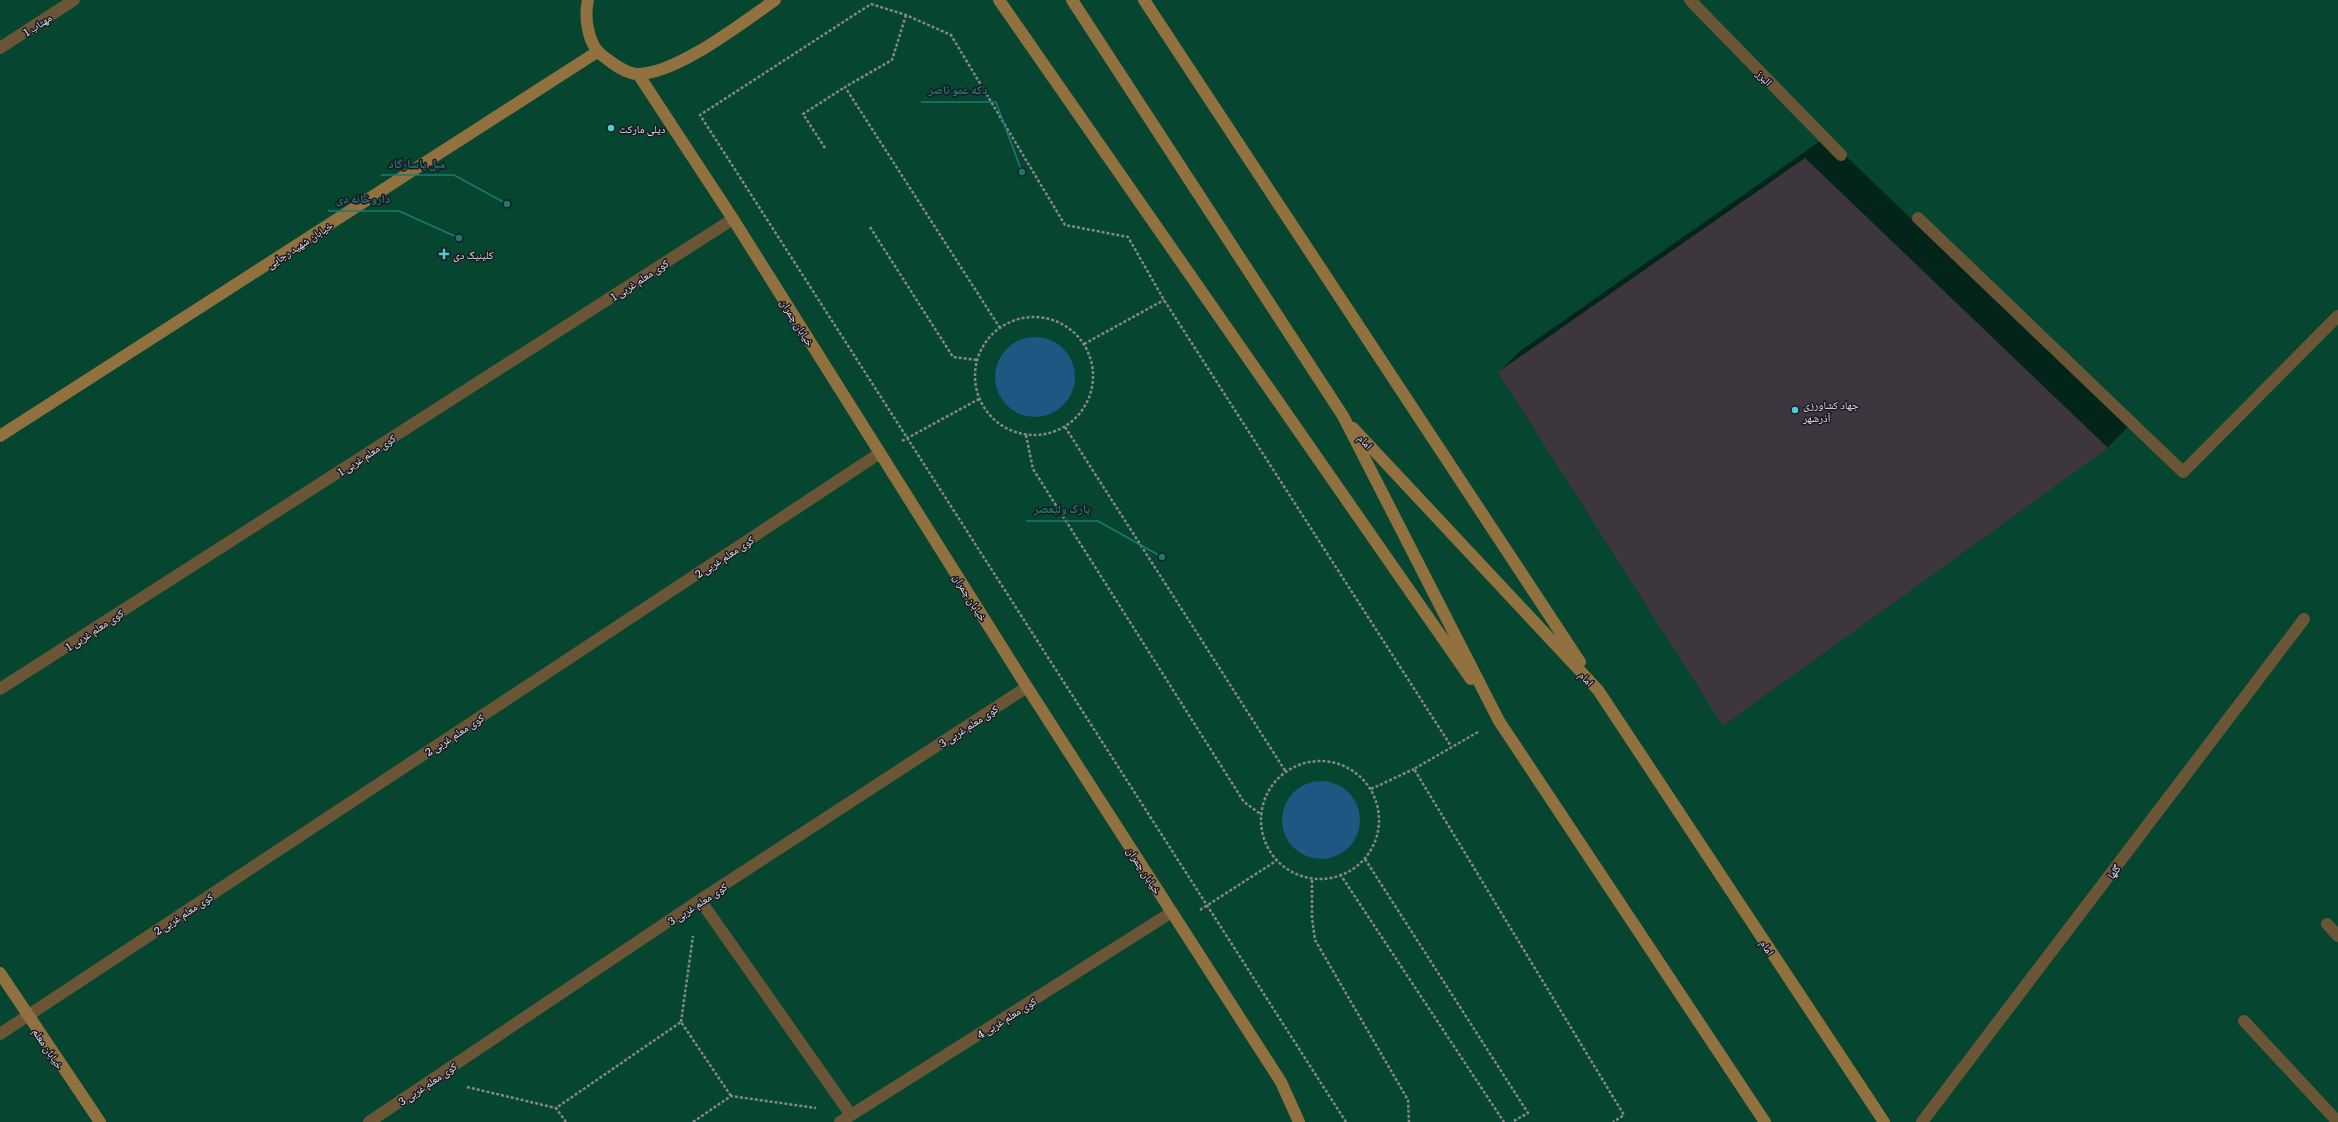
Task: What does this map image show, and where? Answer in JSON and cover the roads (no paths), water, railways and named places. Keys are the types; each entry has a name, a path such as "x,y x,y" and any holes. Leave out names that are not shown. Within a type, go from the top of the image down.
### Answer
{"main road":[{"path":"588,0 586,10 588,31 597,52 616,66 638,74 663,68 694,54 775,0"},
{"path":"999,0 1500,721"},
{"path":"1072,0 1343,416"},
{"path":"1144,0 1598,690"},
{"name":"خیابان شهید رجایی","path":"0,436 597,52"},
{"name":"خیابان چمران","path":"638,74 733,219 1027,687 1180,923 1280,1082 1299,1122"},
{"name":"امام","path":"1343,416 1500,721 1765,1122"},
{"name":"امام","path":"1343,416 1598,690 1884,1122"},
{"name":"خیابان معلم","path":"0,973 27,1016 100,1122"}],"street":[{"name":"مهتاب 1","path":"0,48 74,0"},
{"name":"البرز","path":"1690,0 1841,155"},
{"path":"1918,218 2183,472 2338,316"},
{"name":"کوی معلم غربی 1","path":"0,689 733,219"},
{"name":"کوی معلم غربی 2","path":"0,1034 880,453"},
{"name":"گلها","path":"1922,1122 2304,619"},
{"name":"کوی معلم غربی 3","path":"369,1122 700,900 1027,687"},
{"path":"700,900 851,1115"},
{"name":"کوی معلم غربی 4","path":"840,1122 1172,912"},
{"path":"2327,924 2338,936"},
{"path":"2244,1022 2338,1122"}],"water":[{"path":"1035,337 1050,340 1063,349 1072,362 1075,377 1072,392 1063,405 1050,414 1035,417 1020,414 1007,405 998,392 995,377 998,362 1007,349 1020,340"},
{"path":"1321,781 1336,784 1348,793 1357,805 1360,820 1357,835 1348,847 1336,856 1321,859 1306,856 1294,847 1285,835 1282,820 1285,805 1294,793 1306,784"}],"place":[{"name":"دیلی مارکت","path":"611,128"},
{"name":"دکه عمو ناصر","path":"1022,172"},
{"name":"مبل پاسارگاد","path":"507,204"},
{"name":"داروخانه دی","path":"459,238"},
{"name":"کلینیک دی","path":"444,254"},
{"name":"جهاد کشاورزی آذرشهر","path":"1795,410"},
{"name":"پارک ولیعصر","path":"1162,557"}]}
